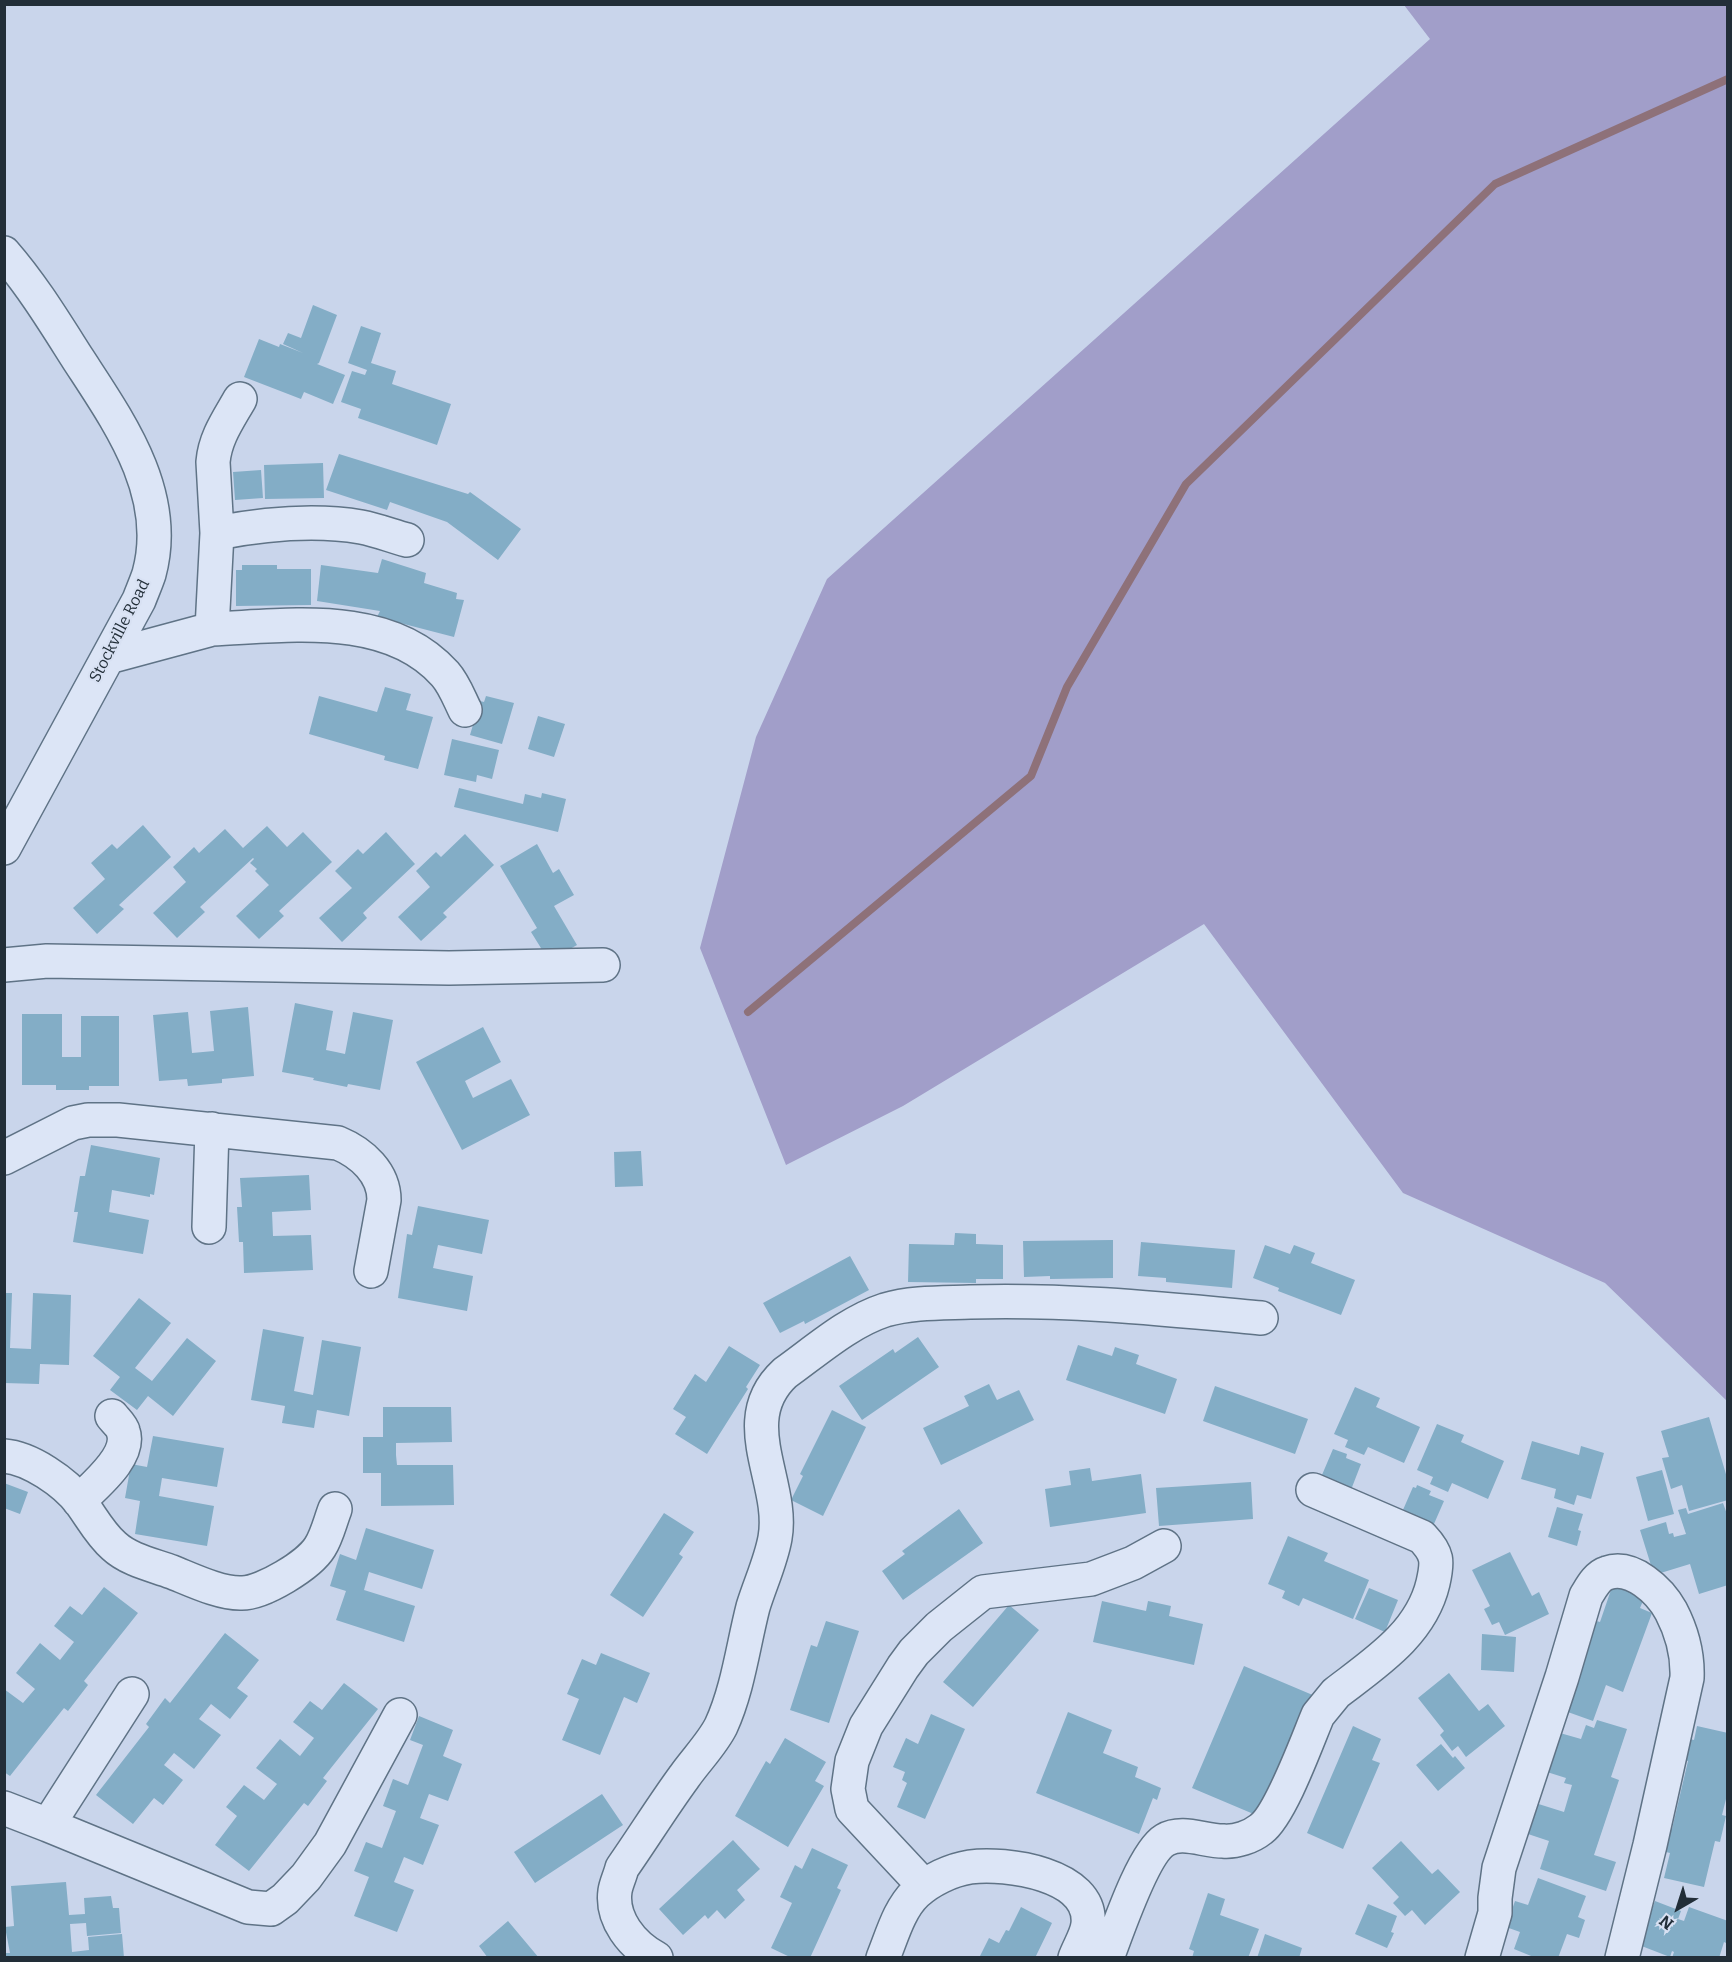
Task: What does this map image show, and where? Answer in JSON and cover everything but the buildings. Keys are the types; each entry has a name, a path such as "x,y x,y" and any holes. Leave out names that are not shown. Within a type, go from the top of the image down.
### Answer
{"street":[{"name":"Stockville Road","path":"4,253 59,329 126,436 147,484 153,516 153,546 149,574 139,600 4,848"},
{"path":"212,630 217,533 214,451 220,433 240,399"},
{"path":"217,533 252,526 332,524 364,528 407,540"},
{"path":"108,657 212,630 310,625 347,626 411,647 425,656 450,680 465,710"},
{"path":"4,964 47,961 450,968 603,965"},
{"path":"4,1158 60,1128 88,1120 118,1120 338,1143 350,1148 360,1156 380,1179 384,1189 371,1271"},
{"path":"209,1227 212,1129"},
{"path":"656,1958 645,1952 628,1935 616,1911 615,1891 622,1868 721,1726 732,1692 754,1605 775,1538 776,1520 761,1426 763,1406 776,1381 863,1320 886,1310 906,1306 988,1301 1056,1302 1108,1304 1261,1318"},
{"path":"79,1501 111,1469 124,1446 123,1431 112,1416"},
{"path":"4,1456 25,1460 38,1467 79,1501 100,1532 124,1554 201,1583 242,1593 255,1591 273,1583 306,1561 319,1549 335,1509"},
{"path":"1107,1958 1143,1870 1159,1845 1179,1835 1206,1840 1233,1841 1262,1828 1277,1809 1318,1715 1327,1702 1397,1644 1421,1616 1427,1604 1437,1566 1432,1548 1422,1537 1313,1490"},
{"path":"924,1886 852,1809 848,1789 852,1761 866,1726 896,1676 914,1652 939,1627 983,1592 1090,1579 1133,1563 1164,1546"},
{"path":"1482,1958 1495,1913 1499,1868 1562,1677 1586,1596 1603,1575 1616,1571 1625,1572 1643,1581 1662,1598 1671,1611 1685,1645 1688,1666 1653,1834 1622,1958"},
{"path":"48,1825 132,1694"},
{"path":"4,1808 248,1907 271,1909 285,1899 306,1877 330,1844 400,1715"},
{"path":"883,1958 900,1915 909,1901 924,1886 940,1877 971,1867 1006,1866 1031,1871 1066,1885 1080,1895 1088,1913 1089,1923 1075,1958"}],"shaded area":[{"path":"1404,5 1727,5 1727,1401 1605,1283 1403,1193 1204,924 903,1106 786,1165 700,948 756,737 827,579 1430,39"}],"waterway":[{"path":"748,1012 1031,776 1067,687 1186,484 1495,184 1728,79"}]}
